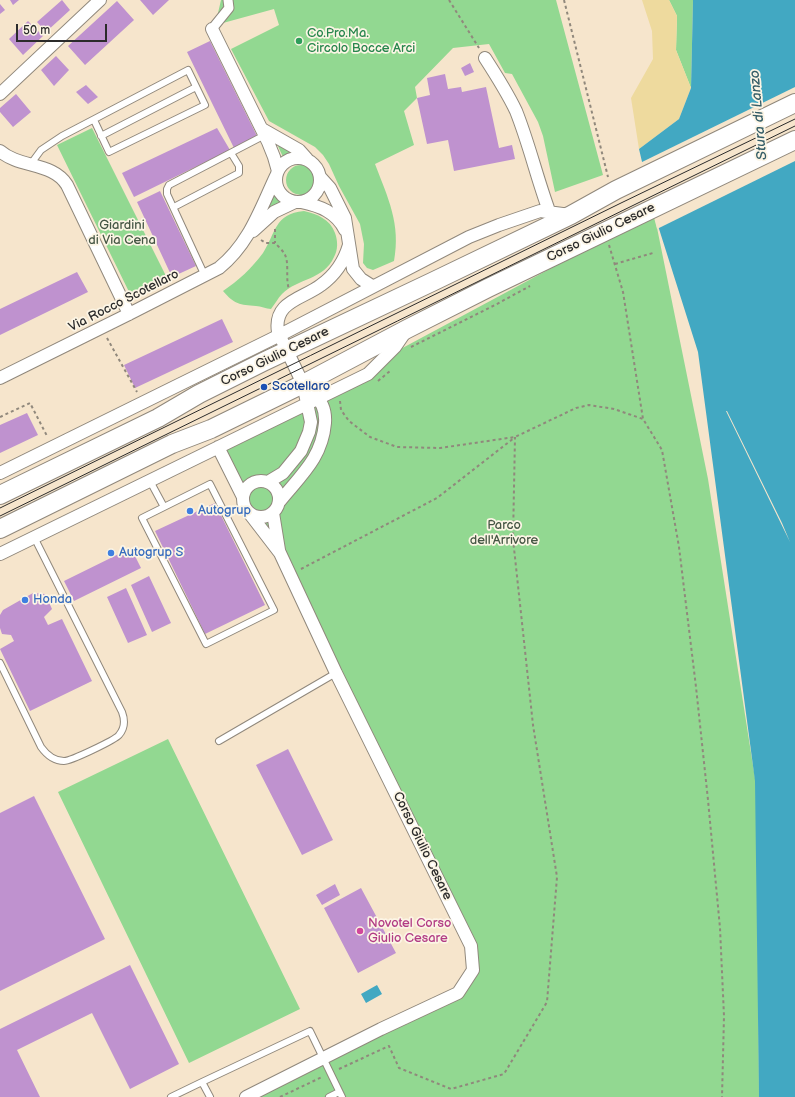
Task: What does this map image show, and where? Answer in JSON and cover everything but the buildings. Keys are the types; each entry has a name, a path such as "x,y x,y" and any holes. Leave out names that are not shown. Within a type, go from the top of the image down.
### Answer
{"main road":[{"name":"Corso Giulio Cesare","path":"0,495 158,418 283,343 432,282 551,218 571,215 612,184 795,103"},
{"name":"Corso Giulio Cesare","path":"0,528 172,444 211,429 303,384 407,329 628,220 795,140"}],"street":[{"path":"0,94 100,0"},
{"path":"228,0 228,8 212,29 273,152 277,174 276,182 280,193 284,197 317,206 327,211 338,218 347,232"},
{"path":"485,58 507,92 516,111 551,218"},
{"path":"263,132 299,150 316,167 321,178 336,198 345,218 351,260 356,273 361,279 372,286"},
{"path":"0,151 6,157 59,175 66,182 129,314"},
{"path":"277,174 281,166 290,159 296,158 308,160"},
{"name":"Via Rocco Scotellaro","path":"249,234 277,174"},
{"path":"298,202 312,198 316,194 321,184 321,178"},
{"name":"Via Rocco Scotellaro","path":"0,378 219,268 231,257 249,234 270,216 298,202"},
{"name":"Corso Giulio Cesare","path":"0,473 143,403 283,343 372,286 475,234 540,211 551,218"},
{"path":"268,482 283,473 297,457 310,432 311,422 303,384 283,343 278,324 281,311 294,299 318,287 331,276 345,258 349,245"},
{"path":"0,554 368,374 395,347 407,329"},
{"path":"218,447 243,497 244,506 250,514 264,517 273,513 280,501 312,462 320,447 324,434 324,410 319,398 303,384"},
{"path":"243,497 246,488 254,482 263,480 276,487 280,501"},
{"name":"Corso Giulio Cesare","path":"273,513 280,553"},
{"name":"Corso Giulio Cesare","path":"246,1097 458,993 473,970 471,946 336,673 280,553 250,514"}],"lane":[{"path":"30,165 41,150 51,143 94,120 188,70 205,105 109,152 94,120"},
{"path":"101,136 196,87"},
{"path":"205,276 167,189 169,185 231,153 263,132"},
{"path":"174,207 239,173 239,166 231,153"},
{"path":"150,481 164,507"},
{"path":"210,484 274,610 206,644 142,518 164,507 210,484"},
{"path":"0,663 41,747 47,754 54,758 59,760 69,760 114,739 122,731 124,724 122,712 34,537"},
{"path":"219,741 336,673"},
{"path":"171,1097 310,1031 341,1094 329,1097"},
{"path":"202,1082 210,1097"}],"path":[{"path":"449,0 485,58"},
{"path":"564,0 612,184"},
{"path":"249,234 266,243 275,243 284,253 287,283 294,299"},
{"path":"602,246 609,243 623,292 644,419 662,450 679,547 696,687 720,928 724,1016 722,1097"},
{"path":"615,264 653,252"},
{"path":"409,348 495,305 535,283"},
{"path":"101,328 143,403"},
{"path":"376,382 381,380 393,367"},
{"path":"324,410 340,401 342,410 349,421 370,437 397,447 440,448 515,437"},
{"path":"0,417 30,403 53,447"},
{"path":"290,574 436,498 515,437 576,408 589,405 614,409 644,419"},
{"path":"389,1046 399,1068 451,1089 504,1074 547,1002 556,877 533,725 513,539 515,437"}],"green space":[{"path":"221,0 556,0 603,175 555,192 543,136 538,122 512,74 505,73 489,44 453,48 415,87 417,98 404,111 414,145 375,164 392,211 396,235 396,248 394,261 373,270 367,268 363,263 364,244 360,224 339,186 329,164 315,147 269,121 231,49 279,25 274,9 223,23 218,13"},
{"path":"669,0 693,0 691,88 676,50 677,16"},
{"name":"Giardini di Via Cena","path":"92,128 169,282 133,300 57,145"},
{"path":"277,144 293,153 283,157"},
{"path":"301,165 312,169 316,180 312,191 301,195 290,191 286,180 290,169"},
{"path":"276,193 282,202 265,212 275,194"},
{"path":"304,211 322,218 333,228 337,239 337,248 330,265 317,275 288,289 271,309 241,304 231,299 223,291 234,283 259,259 281,220 294,213"},
{"name":"Parco dell'Arrivore","path":"654,213 708,479 757,791 759,1097 246,1097 458,993 473,970 471,946 291,574 218,447"},
{"path":"168,739 300,1009 189,1063 58,792"}],"sand":[{"path":"642,0 669,0 677,16 676,50 691,88 679,119 639,149 631,98 653,59 652,31"}],"water":[{"name":"Stura di Lanzo","path":"693,0 795,0 795,1097 759,1097 755,781 698,352 654,213 639,149 679,119 691,88","holes":["726,411 727,411 790,542"]},
{"path":"377,985 382,994 366,1003 361,994"}],"pier":[{"path":"795,87 795,161 657,229 640,163"}],"tram line":[{"path":"0,508 795,119"},
{"path":"0,516 795,126"}],"place":[{"name":"Co.Pro.Ma. Circolo Bocce Arci","path":"299,41"},
{"name":"Scotellaro","path":"264,387"},
{"name":"Autogrup","path":"190,511"},
{"name":"Autogrup S","path":"111,553"},
{"name":"Honda","path":"25,600"},
{"name":"Novotel Corso Giulio Cesare","path":"360,931"}]}
